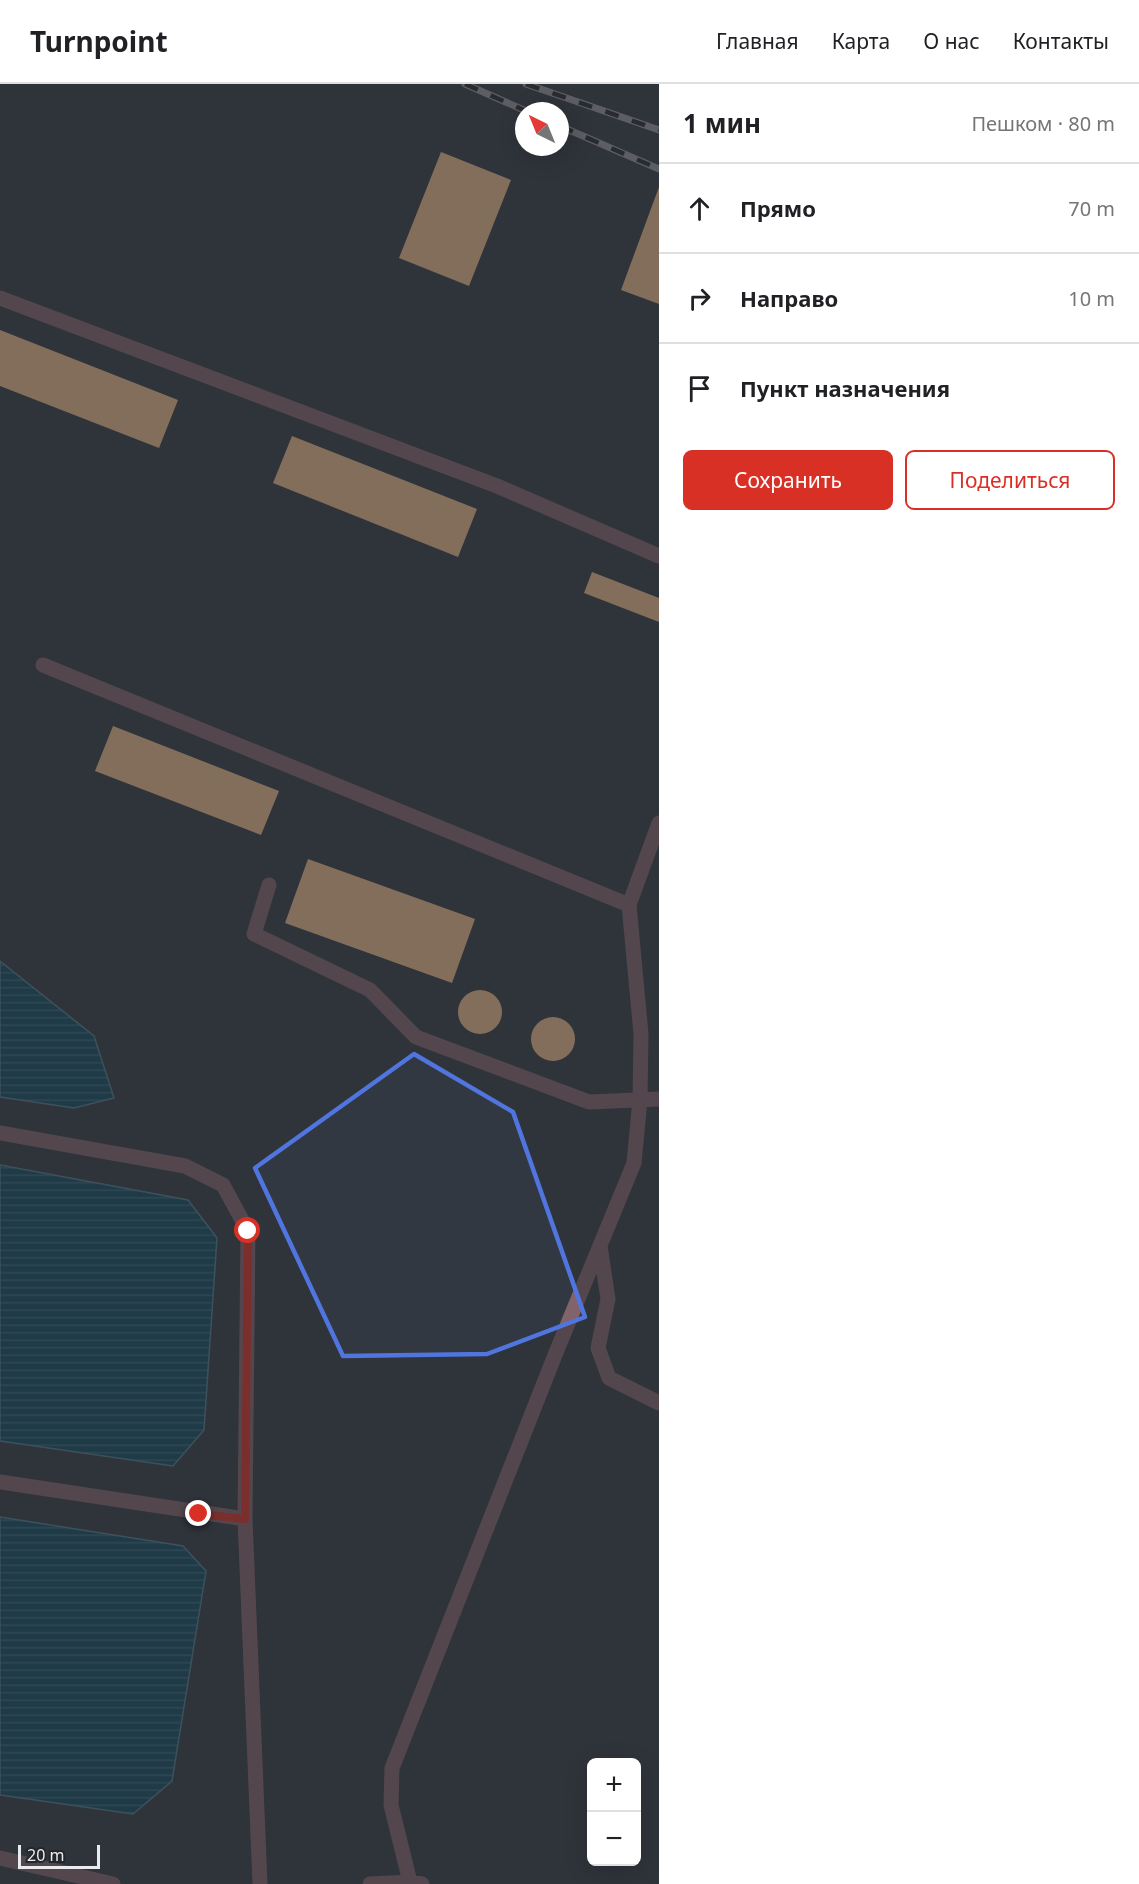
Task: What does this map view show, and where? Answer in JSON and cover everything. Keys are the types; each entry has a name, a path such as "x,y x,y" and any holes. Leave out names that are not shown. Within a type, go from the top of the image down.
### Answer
{"lane":[{"path":"0,298 497,486 659,556"},
{"path":"43,665 629,905"},
{"path":"370,1884 416,1883 391,1805 392,1768 634,1163 640,1100 641,1034 629,905 659,822"},
{"path":"269,885 254,934 370,990 416,1037 589,1102 659,1099"},
{"path":"0,1133 185,1166 223,1185 248,1231 245,1519 260,1884"},
{"path":"600,1246 608,1299 598,1348 609,1378 659,1403"},
{"path":"0,1482 245,1519"},
{"path":"0,1858 113,1884"}],"highlighted area":[{"path":"414,1054 513,1112 585,1317 487,1354 343,1356 255,1168"}],"shaded area":[{"path":"0,84 659,84 659,1884 0,1884"}],"water":[{"path":"0,961 94,1036 114,1098 74,1108 0,1097"},
{"path":"0,1165 188,1200 217,1238 204,1430 173,1466 0,1441"},
{"path":"0,1517 183,1546 206,1571 172,1781 133,1814 0,1795"}],"building":[{"path":"441,152 511,180 469,286 399,258"},
{"path":"659,187 659,304 621,290"},
{"path":"0,330 178,400 159,448 0,386"},
{"path":"292,436 477,509 458,557 273,483"},
{"path":"592,572 659,598 659,622 584,593"},
{"path":"113,726 279,791 261,835 95,771"},
{"path":"308,859 475,919 452,983 285,923"},
{"path":"480,990 496,996 502,1012 496,1028 480,1034 464,1028 458,1012 464,996"},
{"path":"553,1017 569,1023 575,1039 569,1055 553,1061 537,1055 531,1039 537,1023"}],"railway":[{"path":"465,84 515,106"},
{"path":"526,84 659,130"},
{"path":"569,130 659,169"}],"route":[{"path":"199,1514 245,1519 248,1231"}]}
